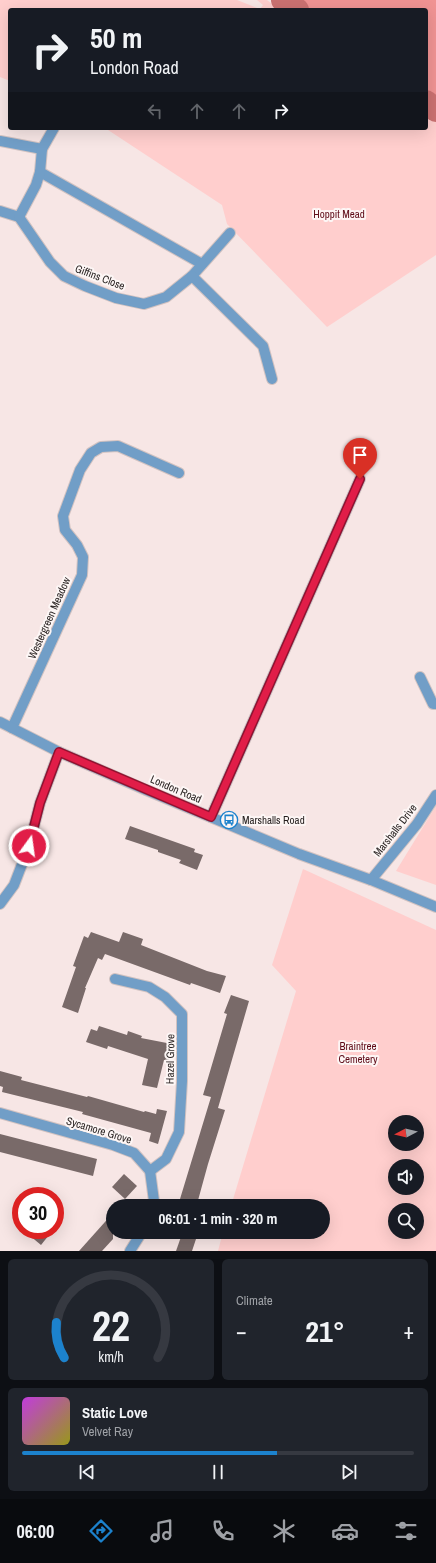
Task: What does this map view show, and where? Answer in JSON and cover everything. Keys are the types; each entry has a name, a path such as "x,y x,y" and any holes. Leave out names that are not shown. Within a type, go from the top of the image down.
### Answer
{"street":[{"path":"0,210 19,217 36,184 40,172 42,148 53,130"},
{"path":"0,141 42,148"},
{"path":"40,172 202,264"},
{"name":"Giffins Close","path":"19,217 50,262 64,276 116,298 144,304 166,298 192,276 230,233"},
{"path":"192,276 263,346 272,379"},
{"name":"Westergreen Meadow","path":"12,728 82,575 83,557 78,545 65,530 63,516 80,470 87,459 91,453 101,447 118,446 179,473"},
{"path":"211,817 360,479"},
{"path":"420,677 433,704 436,704"},
{"name":"London Road","path":"0,722 59,752 211,817 299,854 371,880 436,907"},
{"path":"0,904 14,885 29,846 40,803 59,752"},
{"name":"Marshalls Drive","path":"371,880 417,824 436,795"},
{"name":"Hazel Grove","path":"115,979 149,987 164,997 182,1014 182,1081 179,1132 166,1159 150,1171"},
{"name":"Sycamore Grove","path":"0,1114 106,1143 134,1153 150,1171"},
{"path":"150,1171 154,1199"},
{"path":"130,1251 138,1239"}],"green space":[{"path":"0,0 237,0 257,8 8,8 8,80 0,77"},
{"path":"257,0 267,0 277,8 261,8 263,5"},
{"name":"Hoppit Mead","path":"428,106 436,111 436,255 327,327 227,224 222,205 108,130 428,130"},
{"path":"436,806 436,885 396,871"},
{"name":"Braintree Cemetery","path":"303,869 436,930 436,1251 218,1251 221,1239 330,1239 330,1199 233,1199 296,991 272,965"}],"shaded area":[{"path":"290,0 436,0 436,105 428,99 428,8 301,8"}],"building":[{"path":"130,826 195,849 194,852 203,855 197,870 179,863 181,860 158,852 158,850 125,839"},
{"path":"91,932 119,942 123,932 143,939 141,945 207,971 226,976 220,993 191,983 190,985 105,954 102,960 98,958 85,988 78,1013 62,1007 76,967 73,966 84,936 88,938"},
{"path":"231,995 249,1001 218,1108 225,1110 198,1199 180,1199 211,1097 203,1095 227,1014 224,1013"},
{"path":"99,1026 127,1035 128,1031 142,1036 141,1038 172,1044 169,1061 164,1060 157,1088 142,1085 148,1059 108,1046 107,1049 86,1042 91,1029 97,1031"},
{"path":"0,1071 22,1077 21,1080 87,1097 88,1096 144,1112 156,1114 157,1109 167,1111 158,1144 149,1141 151,1133 82,1114 83,1112 2,1092 3,1087 0,1086"},
{"path":"0,1134 97,1159 93,1176 0,1152"},
{"path":"124,1174 137,1186 125,1199 112,1187"},
{"path":"106,1221 106,1239 113,1239 102,1251 79,1251"},
{"path":"34,1239 46,1239 41,1245"},
{"path":"180,1239 196,1239 192,1251 176,1251"}],"waterway":[{"path":"283,0 294,8"},
{"path":"428,104 436,110"}],"place":[{"name":"Marshalls Road","path":"229,820"}],"route":[{"path":"29,846 40,803 59,752 211,817 360,479"}]}
